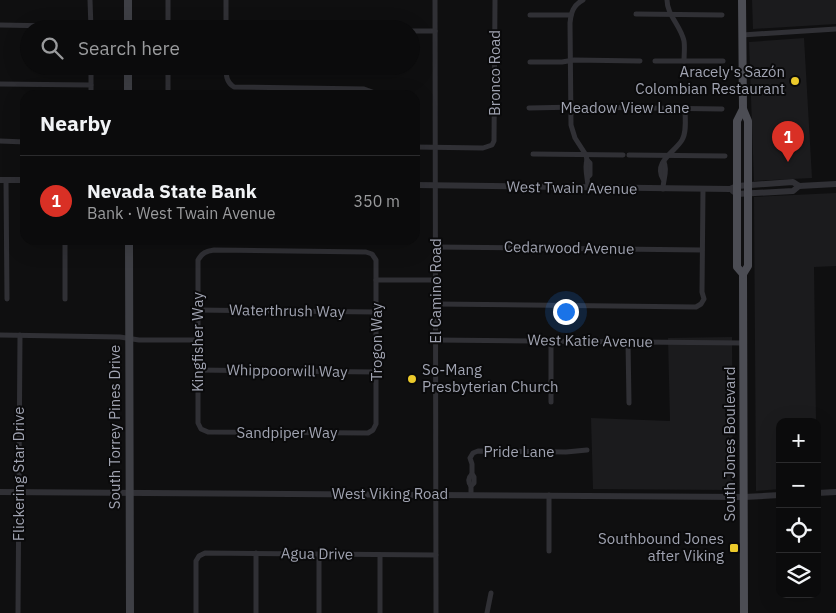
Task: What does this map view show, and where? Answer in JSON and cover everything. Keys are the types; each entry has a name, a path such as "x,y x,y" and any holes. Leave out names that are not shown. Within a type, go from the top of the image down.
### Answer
{"main road":[{"path":"128,0 128,20"},
{"name":"South Jones Boulevard","path":"742,0 743,109 748,121 748,266 743,274 744,613"},
{"path":"128,75 128,90"},
{"name":"South Jones Boulevard","path":"743,109 737,121 735,189 737,267 743,274"},
{"name":"South Torrey Pines Drive","path":"129,245 130,613"}],"street":[{"path":"90,0 91,20"},
{"path":"168,0 168,20"},
{"path":"226,0 226,20"},
{"name":"El Camino Road","path":"435,0 436,613"},
{"name":"Bronco Road","path":"435,148 483,148 492,145 494,141 494,0"},
{"path":"583,0 578,2 571,15 571,126 575,138 590,163 588,188"},
{"path":"666,0 667,7 684,42 684,61"},
{"path":"530,14 571,15"},
{"path":"636,14 722,16"},
{"path":"0,25 20,25"},
{"path":"742,35 836,29"},
{"path":"420,31 435,31"},
{"path":"530,62 640,60"},
{"path":"655,61 723,62"},
{"path":"91,75 91,90"},
{"path":"168,75 168,90"},
{"path":"226,75 228,83 234,87 366,90"},
{"path":"0,84 91,85"},
{"name":"Meadow View Lane","path":"529,108 722,109"},
{"path":"663,189 663,179 665,176 664,162 683,139 685,108"},
{"path":"0,142 20,142"},
{"path":"420,147 435,148"},
{"path":"533,154 587,158 623,155"},
{"path":"629,155 725,156"},
{"path":"7,299 3,180 20,180"},
{"name":"West Twain Avenue","path":"420,186 735,189 748,185 793,182 800,186"},
{"name":"West Twain Avenue","path":"735,189 748,194 793,191 800,186 836,184"},
{"path":"435,304 696,307 704,300 702,292 703,189"},
{"path":"65,245 65,299"},
{"name":"Cedarwood Avenue","path":"435,247 702,250"},
{"name":"Trogon Way","path":"201,254 214,250 366,252 372,254 376,260 377,312 376,424 373,430"},
{"name":"Kingfisher Way","path":"201,254 198,260 197,310 198,423 201,429"},
{"path":"376,280 435,280"},
{"name":"Waterthrush Way","path":"197,310 377,312"},
{"path":"0,335 198,340"},
{"name":"Flickering Star Drive","path":"18,613 20,335"},
{"name":"West Katie Avenue","path":"436,340 743,342"},
{"path":"551,341 551,402"},
{"path":"628,342 629,403"},
{"name":"Whippoorwill Way","path":"198,370 377,372"},
{"name":"Sandpiper Way","path":"201,429 208,432 358,433 368,433 373,430"},
{"name":"Pride Lane","path":"471,494 474,477 470,458 473,453 478,451 566,452 586,450"},
{"name":"West Viking Road","path":"0,492 744,497 776,495"},
{"path":"821,493 836,492"},
{"path":"549,495 549,551"},
{"name":"Agua Drive","path":"196,613 196,561 199,556 205,553 436,555"},
{"path":"256,553 256,613"},
{"path":"319,554 319,613"},
{"path":"380,555 380,613"},
{"path":"487,613 491,593"}],"shaded area":[{"path":"752,0 836,0 836,24 753,29"},
{"path":"804,38 812,178 754,181 749,42"},
{"path":"836,193 836,266 814,267 816,418 776,418 776,489 756,491 754,197"},
{"path":"732,337 733,490 593,489 591,418 670,421 668,338"}],"place":[{"name":"Aracely's Sazón Colombian Restaurant","path":"795,81"},
{"name":"Nevada State Bank","path":"788,162"},
{"name":"So-Mang Presbyterian Church","path":"412,379"},
{"name":"Southbound Jones after Viking","path":"734,548"}]}
